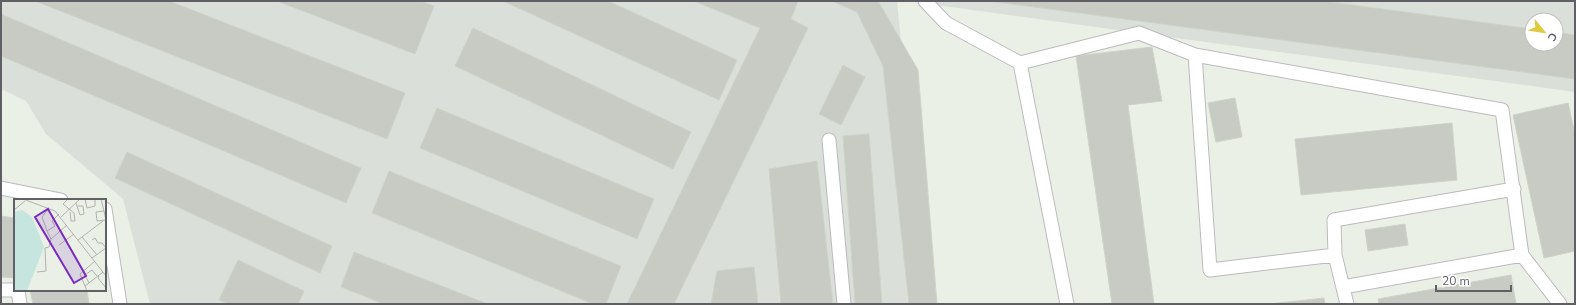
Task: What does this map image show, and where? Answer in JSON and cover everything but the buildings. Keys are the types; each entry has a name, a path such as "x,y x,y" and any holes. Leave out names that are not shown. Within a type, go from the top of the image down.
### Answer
{"lane":[{"path":"925,1 946,23 1020,63 1139,33 1195,55 1502,110 1522,255 1560,304"},
{"path":"1195,55 1210,270 1335,255"},
{"path":"1020,63 1067,304"},
{"path":"829,140 844,304"},
{"path":"1,188 56,199"},
{"path":"1347,304 1335,255 1334,220 1514,189"},
{"path":"106,215 120,304"},
{"path":"1343,287 1522,255"},
{"path":"1,290 14,290"},
{"path":"16,291 20,304"}],"shaded area":[{"path":"1,1 897,1 927,304 150,304 123,199 46,134 26,101 1,89"},
{"path":"907,1 1575,1 1575,92 1139,33"}]}
